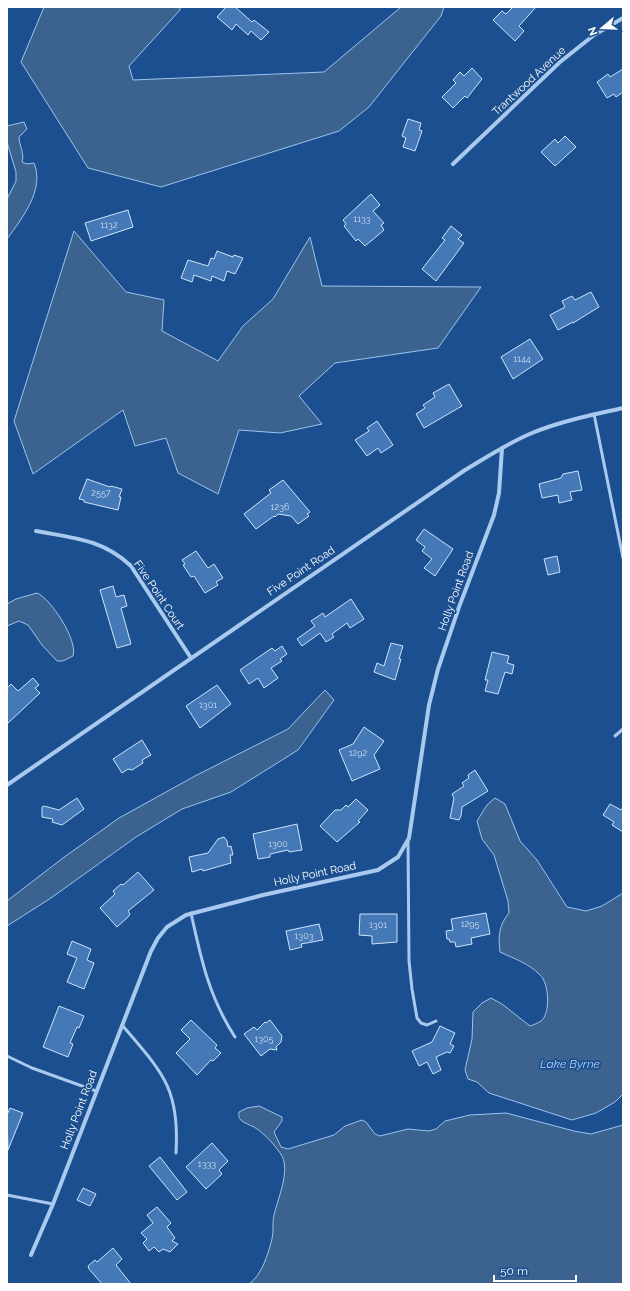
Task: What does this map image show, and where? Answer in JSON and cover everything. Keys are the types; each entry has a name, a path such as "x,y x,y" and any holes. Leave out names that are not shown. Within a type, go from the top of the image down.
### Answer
{"street":[{"name":"Trantwood Avenue","path":"453,164 560,62 594,35 623,18"},
{"name":"Five Point Road","path":"7,785 465,470 502,448 552,426 594,414 623,408"},
{"name":"Holly Point Road","path":"31,1255 53,1204 122,1025 158,938 175,921 191,913 263,895 378,870 398,858 408,841 429,705 438,669 494,515 501,478 502,448"},
{"name":"Five Point Court","path":"36,531 94,542 120,556 131,566 191,658"}],"lane":[{"path":"594,414 623,558"},
{"path":"615,736 623,729"},
{"path":"408,841 409,961 412,989 417,1018 421,1023 427,1025 436,1021"},
{"path":"191,913 205,977 214,999 235,1037"},
{"path":"122,1025 156,1064 166,1082 176,1109 178,1131 176,1153"},
{"path":"7,1056 32,1068 96,1091"},
{"path":"7,1195 53,1204"}],"water":[{"path":"44,7 180,7 180,10 129,66 133,80 324,72 401,7 444,7 441,16 369,107 339,131 161,187 88,168 21,62"},
{"path":"24,122 27,129 19,137 23,156 22,162 27,164 34,163 37,173 37,183 25,213 7,239 7,199 16,181 16,172 7,142 7,126"},
{"path":"74,231 126,292 164,300 162,331 218,361 243,326 273,299 310,237 322,286 481,287 438,348 335,363 299,396 322,424 280,433 239,430 218,494 178,473 166,438 135,446 123,410 33,474 14,421"},
{"path":"37,593 43,597 56,611 71,640 73,656 63,661 57,661 42,645 28,625 19,621 7,626 7,604 16,599"},
{"path":"325,690 334,700 298,750 231,792 182,809 136,837 51,898 7,926 7,901 63,858 119,818 195,776 288,729"},
{"name":"Lake Byrne","path":"495,798 505,804 520,841 537,860 567,907 586,911 602,906 623,893 623,1094 615,1102 596,1113 572,1120 489,1093 477,1082 468,1079 465,1070 472,1039 473,1012 482,1003 491,998 502,1004 530,1026 541,1021 544,1017 548,998 543,979 536,971 526,964 500,952 500,931 503,922 509,913 508,901 494,855 482,839 477,821 487,805"},
{"path":"259,1106 282,1117 282,1121 274,1132 281,1147 288,1149 334,1135 345,1126 362,1120 366,1122 375,1134 380,1136 408,1129 429,1131 436,1129 445,1121 470,1115 506,1113 591,1134 623,1125 623,1284 249,1284 258,1275 269,1251 273,1236 273,1218 285,1170 282,1156 266,1136 239,1118 239,1112 247,1108"}],"building":[{"path":"226,7 235,7 252,22 254,20 269,32 261,40 251,31 248,35 236,24 232,30 217,17"},
{"path":"513,7 536,7 519,26 524,31 515,41 493,20 502,11 506,14"},
{"path":"472,68 482,79 467,98 465,96 453,108 442,97 456,83 453,80 460,72 464,76"},
{"path":"623,69 623,92 616,97 614,94 607,98 597,82 608,74 610,77"},
{"path":"408,119 421,123 419,130 422,131 415,151 403,147 406,138 402,136"},
{"path":"565,136 576,147 555,166 541,152 555,139 558,143"},
{"path":"371,194 380,205 373,211 384,223 381,225 384,230 365,246 358,239 356,241 344,226 346,224 343,220"},
{"path":"128,210 133,227 91,241 85,223"},
{"path":"451,226 462,235 458,239 464,243 436,281 422,269 445,240 442,238"},
{"path":"217,251 233,257 234,255 243,258 235,274 227,271 224,281 212,276 211,281 194,275 192,282 181,278 188,260 208,266 211,258 214,259"},
{"path":"591,292 599,307 573,323 558,330 550,315 565,307 562,301 572,296 575,300"},
{"path":"530,339 543,359 513,379 501,357"},
{"path":"449,384 462,406 424,428 416,414 425,408 423,405 435,397 433,393"},
{"path":"377,421 393,445 381,453 378,448 367,456 355,440 369,431 367,428"},
{"path":"578,471 582,490 570,492 572,500 559,503 558,495 542,498 539,484 561,478 563,474"},
{"path":"87,479 110,487 122,489 119,497 121,497 118,510 84,502 84,500 79,499"},
{"path":"283,480 310,512 307,514 309,516 298,524 291,516 278,514 256,529 244,514 271,493 269,490"},
{"path":"424,529 453,549 435,576 424,568 432,559 422,551 425,547 416,540"},
{"path":"196,551 208,568 214,564 223,578 216,582 218,585 205,593 194,576 191,577 183,565 185,564 182,560"},
{"path":"557,556 560,572 548,575 544,559"},
{"path":"113,586 116,597 124,595 127,606 121,608 131,644 117,648 100,590"},
{"path":"351,599 364,619 350,628 347,623 332,634 334,637 326,642 320,633 302,646 297,639 315,626 311,621 323,613 325,617"},
{"path":"391,643 403,646 395,680 374,672 377,663 384,666"},
{"path":"282,646 287,654 280,659 282,661 271,668 278,678 264,688 258,678 249,684 240,670 272,648 275,651"},
{"path":"492,652 509,656 507,663 514,665 512,674 505,672 498,694 485,691 488,680 485,680"},
{"path":"33,678 39,685 35,688 40,693 7,724 7,688 11,684 18,691"},
{"path":"217,685 231,704 200,728 186,706"},
{"path":"364,727 384,741 374,755 380,769 352,781 339,750 353,744"},
{"path":"142,740 151,755 142,760 143,763 132,770 128,769 122,773 113,759"},
{"path":"475,770 488,791 462,807 459,820 450,818 454,798 452,794 464,786 462,783 469,778 468,775"},
{"path":"77,798 84,809 62,825 52,822 53,819 42,817 42,807 44,806 59,810"},
{"path":"356,799 368,810 358,821 360,822 337,842 320,826 335,810 341,810 346,805 348,807"},
{"path":"610,804 621,810 623,807 623,832 612,825 614,822 603,815"},
{"path":"297,824 302,850 289,852 288,850 270,854 270,857 258,859 253,834"},
{"path":"224,837 227,841 228,847 231,846 233,855 230,855 231,863 203,871 202,869 192,872 189,857 208,853 218,839"},
{"path":"138,872 154,890 128,911 130,914 128,917 117,927 100,908 115,894 113,891 121,884 123,885"},
{"path":"486,913 490,934 471,938 472,944 456,947 455,942 450,942 449,939 447,939 446,931 453,930 451,919"},
{"path":"360,914 397,914 397,942 372,944 372,936 359,935"},
{"path":"319,924 323,940 301,944 302,947 290,950 286,931"},
{"path":"72,941 91,949 87,960 94,963 84,989 67,982 77,958 67,954"},
{"path":"59,1006 84,1016 70,1043 73,1044 68,1057 43,1047"},
{"path":"191,1020 217,1045 215,1048 221,1053 213,1061 211,1060 197,1075 176,1053 190,1039 181,1030"},
{"path":"270,1020 282,1036 281,1042 276,1047 277,1050 270,1049 261,1056 244,1034 254,1027 257,1030 265,1022 266,1023"},
{"path":"440,1026 455,1033 450,1044 454,1046 450,1053 447,1052 436,1057 441,1070 433,1074 427,1062 419,1066 412,1051 432,1042"},
{"path":"10,1108 23,1113 8,1150 7,1115"},
{"path":"212,1143 228,1161 219,1170 222,1174 206,1189 186,1167"},
{"path":"160,1157 187,1192 177,1200 149,1166"},
{"path":"83,1188 96,1194 90,1206 77,1200"},
{"path":"157,1207 171,1223 167,1227 175,1238 172,1241 178,1244 170,1252 163,1249 159,1252 154,1247 149,1251 143,1243 147,1239 141,1233 153,1223 147,1215"},
{"path":"113,1248 122,1259 116,1265 131,1284 102,1284 89,1269 88,1266 95,1260 97,1262"}]}
